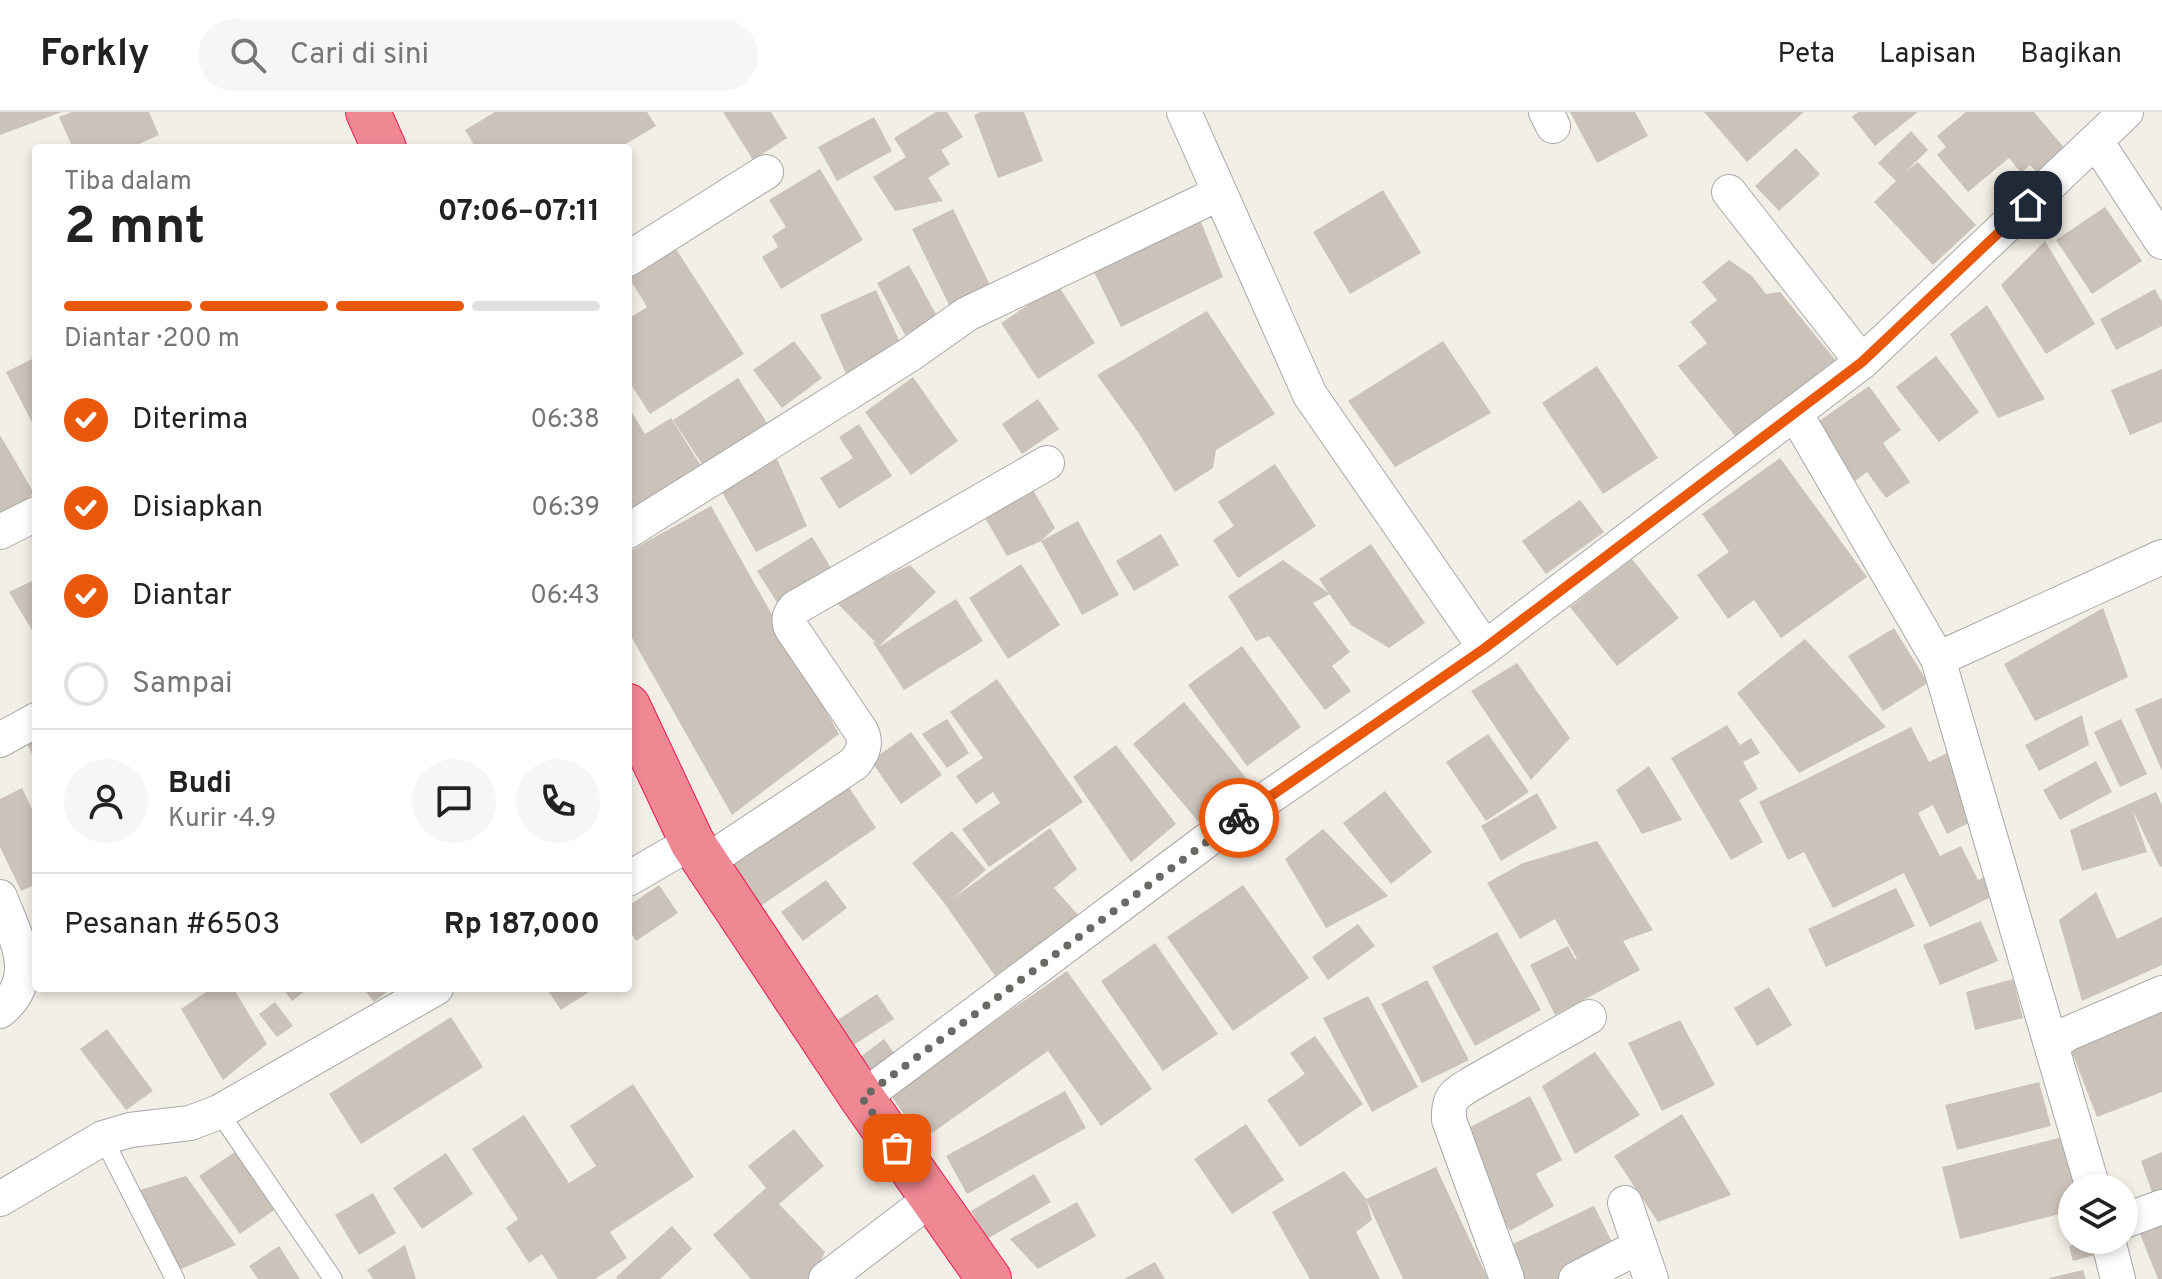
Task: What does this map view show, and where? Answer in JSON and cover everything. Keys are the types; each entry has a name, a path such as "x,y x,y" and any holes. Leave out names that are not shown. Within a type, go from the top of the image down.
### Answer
{"highway":[{"path":"368,112 382,144"},
{"path":"632,714 699,852 862,1098 989,1279"}],"street":[{"path":"1184,112 1310,395 1485,648"},
{"path":"862,1098 1210,838 1485,648 1862,362 2126,112"},
{"path":"2096,141 2162,242"},
{"path":"632,256 766,172"},
{"path":"1729,192 1862,362"},
{"path":"632,528 909,355 967,314 1220,193"},
{"path":"1795,413 1938,659 2089,1174"},
{"path":"632,877 699,852 855,763 864,748 865,739 792,629 791,613 1047,463"},
{"path":"0,532 32,516"},
{"path":"1938,659 2162,557"},
{"path":"0,740 32,722"},
{"path":"0,897 21,951 22,975 18,991 0,1011"},
{"path":"0,1199 103,1138 130,1130 190,1123 219,1112 429,992"},
{"path":"2051,1044 2067,1034 2162,993"},
{"path":"1507,1279 1449,1120 1448,1104 1455,1094 1471,1084 1589,1017"},
{"path":"826,1279 932,1198"},
{"path":"1625,1203 1651,1279"},
{"path":"2138,1216 2162,1207"},
{"path":"1576,1279 1640,1246"},
{"path":"2112,1254 2118,1279"}],"lane":[{"path":"219,1112 333,1279"},
{"path":"103,1138 175,1279"}],"building":[{"path":"0,112 62,112 0,135"},
{"path":"72,112 149,112 159,135 139,144 71,144 59,117"},
{"path":"495,112 647,112 656,126 626,144 474,144 465,130"},
{"path":"723,112 771,112 787,138 753,160"},
{"path":"936,112 947,112 963,137 941,150 950,164 928,178 943,201 895,211 873,177 906,157 894,138"},
{"path":"981,112 1024,112 1043,161 998,178 974,115"},
{"path":"1570,112 1635,112 1648,136 1597,163"},
{"path":"1704,112 1804,112 1747,162"},
{"path":"1858,112 1918,112 1875,146 1852,117"},
{"path":"1966,112 2034,112 2067,151 2039,175 2030,165 2021,173 2009,158 1968,192 1937,155 1946,147 1937,136"},
{"path":"874,117 892,151 837,181 818,147"},
{"path":"1911,131 1928,150 1905,172 1918,162 1976,225 1933,265 1874,202 1896,181 1878,163"},
{"path":"1796,148 1820,174 1779,211 1755,186"},
{"path":"820,169 863,240 781,289 762,257 778,247 772,236 786,227 769,200"},
{"path":"1383,190 1421,253 1350,294 1313,232"},
{"path":"2105,207 2142,261 2092,294 2056,240"},
{"path":"953,209 992,289 951,309 912,229"},
{"path":"1201,222 1223,277 1121,327 1092,268"},
{"path":"2045,241 2095,324 2046,354 2001,285"},
{"path":"674,246 744,354 650,414 632,386 632,316 647,307 632,283 632,273"},
{"path":"1729,260 1752,276 1766,294 1780,292 1837,362 1739,441 1678,366 1707,343 1690,322 1717,300 1702,282"},
{"path":"909,265 938,318 905,335 877,283"},
{"path":"1058,285 1095,343 1038,379 1001,323"},
{"path":"2155,289 2162,302 2162,326 2116,350 2100,319"},
{"path":"876,290 903,349 846,374 820,315"},
{"path":"1987,305 2045,399 1998,418 1950,334"},
{"path":"1207,311 1275,414 1216,450 1213,468 1175,492 1138,432 1097,375"},
{"path":"794,341 822,378 782,408 753,370"},
{"path":"1443,341 1491,413 1395,467 1348,401"},
{"path":"1936,356 1979,412 1939,442 1896,387"},
{"path":"32,359 32,422 6,372"},
{"path":"1597,366 1658,458 1603,494 1542,403"},
{"path":"2162,369 2162,422 2130,435 2111,390"},
{"path":"913,377 958,441 911,475 865,412"},
{"path":"738,378 767,423 702,464 673,420"},
{"path":"1869,386 1901,430 1883,443 1910,482 1886,498 1867,472 1852,483 1812,426"},
{"path":"1038,399 1059,429 1022,454 1002,424"},
{"path":"632,413 645,434 671,418 703,469 632,513"},
{"path":"859,424 892,476 839,509 820,478 853,458 839,437"},
{"path":"0,435 32,495 0,520"},
{"path":"1780,458 1867,577 1781,638 1754,600 1728,619 1697,575 1729,552 1702,514"},
{"path":"777,459 807,526 756,552 722,492"},
{"path":"1275,464 1316,526 1238,578 1213,540 1234,526 1218,502"},
{"path":"1029,483 1055,528 1041,541 1007,556 981,511"},
{"path":"1580,500 1604,532 1546,574 1522,541"},
{"path":"711,506 839,734 732,815 632,638 632,550"},
{"path":"1078,521 1119,595 1082,615 1041,541"},
{"path":"1161,534 1179,565 1134,591 1116,561"},
{"path":"812,537 833,571 780,607 757,571"},
{"path":"1371,544 1425,623 1389,648 1351,625 1319,579"},
{"path":"1632,559 1679,618 1617,666 1570,607"},
{"path":"1283,560 1330,594 1313,603 1350,652 1332,666 1351,691 1325,710 1269,636 1256,641 1228,596"},
{"path":"1021,564 1060,625 1008,659 969,598"},
{"path":"910,565 936,592 879,646 835,601"},
{"path":"32,581 32,630 9,592"},
{"path":"956,599 983,641 904,690 872,641 880,646"},
{"path":"2103,608 2128,677 2035,721 2004,664"},
{"path":"1894,628 1928,683 1883,711 1848,656"},
{"path":"1805,639 1886,727 1799,773 1737,693"},
{"path":"1242,646 1301,727 1247,766 1188,685"},
{"path":"1517,663 1570,738 1531,780 1471,691"},
{"path":"997,679 1083,802 989,867 962,829 1000,803 993,792 976,804 956,776 983,758 950,712"},
{"path":"2162,698 2162,771 2135,709"},
{"path":"1184,702 1252,785 1207,832 1133,744"},
{"path":"2082,715 2089,745 2039,771 2025,745"},
{"path":"947,719 969,753 947,768 922,734"},
{"path":"2121,719 2147,774 2120,787 2094,732"},
{"path":"1727,725 1740,745 1751,738 1760,753 1743,762 1758,789 1739,800 1763,842 1731,860 1671,758"},
{"path":"1911,727 1929,762 1947,753 1980,817 1947,834 1933,805 1918,813 1940,856 1961,846 1978,880 1993,873 1993,896 1930,927 1904,873 1833,908 1804,852 1788,860 1759,802"},
{"path":"911,732 942,775 901,804 871,761"},
{"path":"32,734 32,754 24,738"},
{"path":"1488,734 1529,792 1486,821 1446,762"},
{"path":"1116,745 1176,824 1131,862 1073,777"},
{"path":"2096,761 2112,792 2060,820 2043,790"},
{"path":"1649,766 1682,820 1642,834 1616,790"},
{"path":"846,783 876,828 759,907 729,862"},
{"path":"22,788 32,809 32,886 21,891 0,847 0,799"},
{"path":"1385,791 1432,852 1391,884 1343,823"},
{"path":"2156,792 2162,805 2162,866 2132,809 2147,852 2082,871 2070,830"},
{"path":"1537,793 1557,828 1501,861 1481,826"},
{"path":"1050,828 1077,869 1054,888 1079,916 995,976 912,863 952,831 986,870 952,899"},
{"path":"1323,829 1388,896 1326,928 1285,859"},
{"path":"1597,841 1653,930 1623,941 1640,970 1555,1015 1530,965 1568,946 1577,959 1555,919 1520,939 1487,883 1523,863"},
{"path":"826,880 847,908 803,941 781,912"},
{"path":"659,885 678,913 636,941 632,934 632,903"},
{"path":"1243,885 1309,978 1233,1031 1167,937"},
{"path":"1896,888 1915,926 1826,967 1808,929"},
{"path":"2096,892 2117,939 2162,917 2162,965 2082,1001 2059,920"},
{"path":"1981,921 1998,961 1940,985 1923,945"},
{"path":"1358,924 1375,946 1328,980 1312,957"},
{"path":"1497,932 1541,1010 1475,1046 1432,967"},
{"path":"1155,943 1218,1034 1163,1071 1101,981"},
{"path":"1067,971 1152,1089 1101,1126 1048,1051 922,1140 890,1094"},
{"path":"2013,979 2023,1018 1975,1030 1966,992"},
{"path":"1427,980 1469,1060 1422,1083 1381,1004"},
{"path":"1769,987 1792,1025 1757,1046 1734,1008"},
{"path":"206,992 235,992 267,1044 223,1080 181,1009"},
{"path":"285,992 304,992 292,1001"},
{"path":"366,992 387,992 374,1002"},
{"path":"549,992 589,992 561,1010"},
{"path":"877,994 894,1019 852,1046 836,1021"},
{"path":"1368,996 1418,1087 1372,1112 1323,1018"},
{"path":"2162,1000 2162,1092 2097,1117 2066,1037"},
{"path":"275,1002 293,1026 277,1037 259,1014"},
{"path":"451,1017 483,1067 361,1144 329,1094"},
{"path":"1680,1020 1715,1085 1662,1111 1628,1043"},
{"path":"107,1029 153,1091 126,1110 80,1049"},
{"path":"1315,1036 1363,1104 1300,1147 1267,1100 1305,1074 1290,1053"},
{"path":"884,1039 896,1056 871,1074 859,1058"},
{"path":"1595,1052 1640,1115 1575,1154 1542,1086"},
{"path":"2039,1082 2051,1126 1957,1150 1945,1105"},
{"path":"633,1084 694,1177 610,1232 627,1258 595,1279 558,1279 542,1254 529,1263 506,1228 518,1219 472,1149 524,1115 569,1183 596,1166 570,1126"},
{"path":"1065,1091 1086,1128 967,1194 946,1156"},
{"path":"1530,1096 1562,1160 1536,1174 1554,1206 1510,1231 1455,1135"},
{"path":"1682,1114 1731,1195 1658,1222 1614,1156"},
{"path":"1246,1124 1284,1180 1232,1214 1194,1159"},
{"path":"794,1129 824,1166 779,1204 825,1252 812,1279 751,1279 713,1235 766,1188 748,1166"},
{"path":"2063,1137 2072,1174 2058,1174 2058,1214 1960,1239 1942,1167"},
{"path":"238,1150 277,1208 240,1234 199,1176"},
{"path":"2162,1152 2162,1191 2153,1195 2141,1161"},
{"path":"446,1153 473,1194 422,1229 393,1188"},
{"path":"1436,1167 1488,1279 1403,1279 1366,1199"},
{"path":"1344,1171 1366,1199 1372,1220 1356,1232 1380,1279 1310,1279 1272,1212"},
{"path":"1034,1174 1051,1202 987,1239 971,1211"},
{"path":"186,1176 236,1245 179,1270 140,1190"},
{"path":"373,1193 396,1233 359,1255 335,1215"},
{"path":"1077,1202 1096,1236 1038,1269 1010,1239"},
{"path":"1594,1206 1617,1252 1560,1279 1519,1279 1504,1248"},
{"path":"2162,1225 2162,1279 2158,1279 2140,1234"},
{"path":"672,1226 692,1249 660,1279 616,1277"},
{"path":"405,1245 416,1279 373,1279 367,1270"},
{"path":"279,1246 300,1279 258,1279 249,1266"},
{"path":"2071,1254 2095,1254 2095,1255 2073,1261"},
{"path":"1155,1262 1165,1279 1124,1279"},
{"path":"2083,1270 2086,1279 2049,1278"}],"way so far":[{"path":"897,1148 862,1098 1239,818"}],"route":[{"path":"1239,818 1485,648 1862,362 2028,205"}]}
